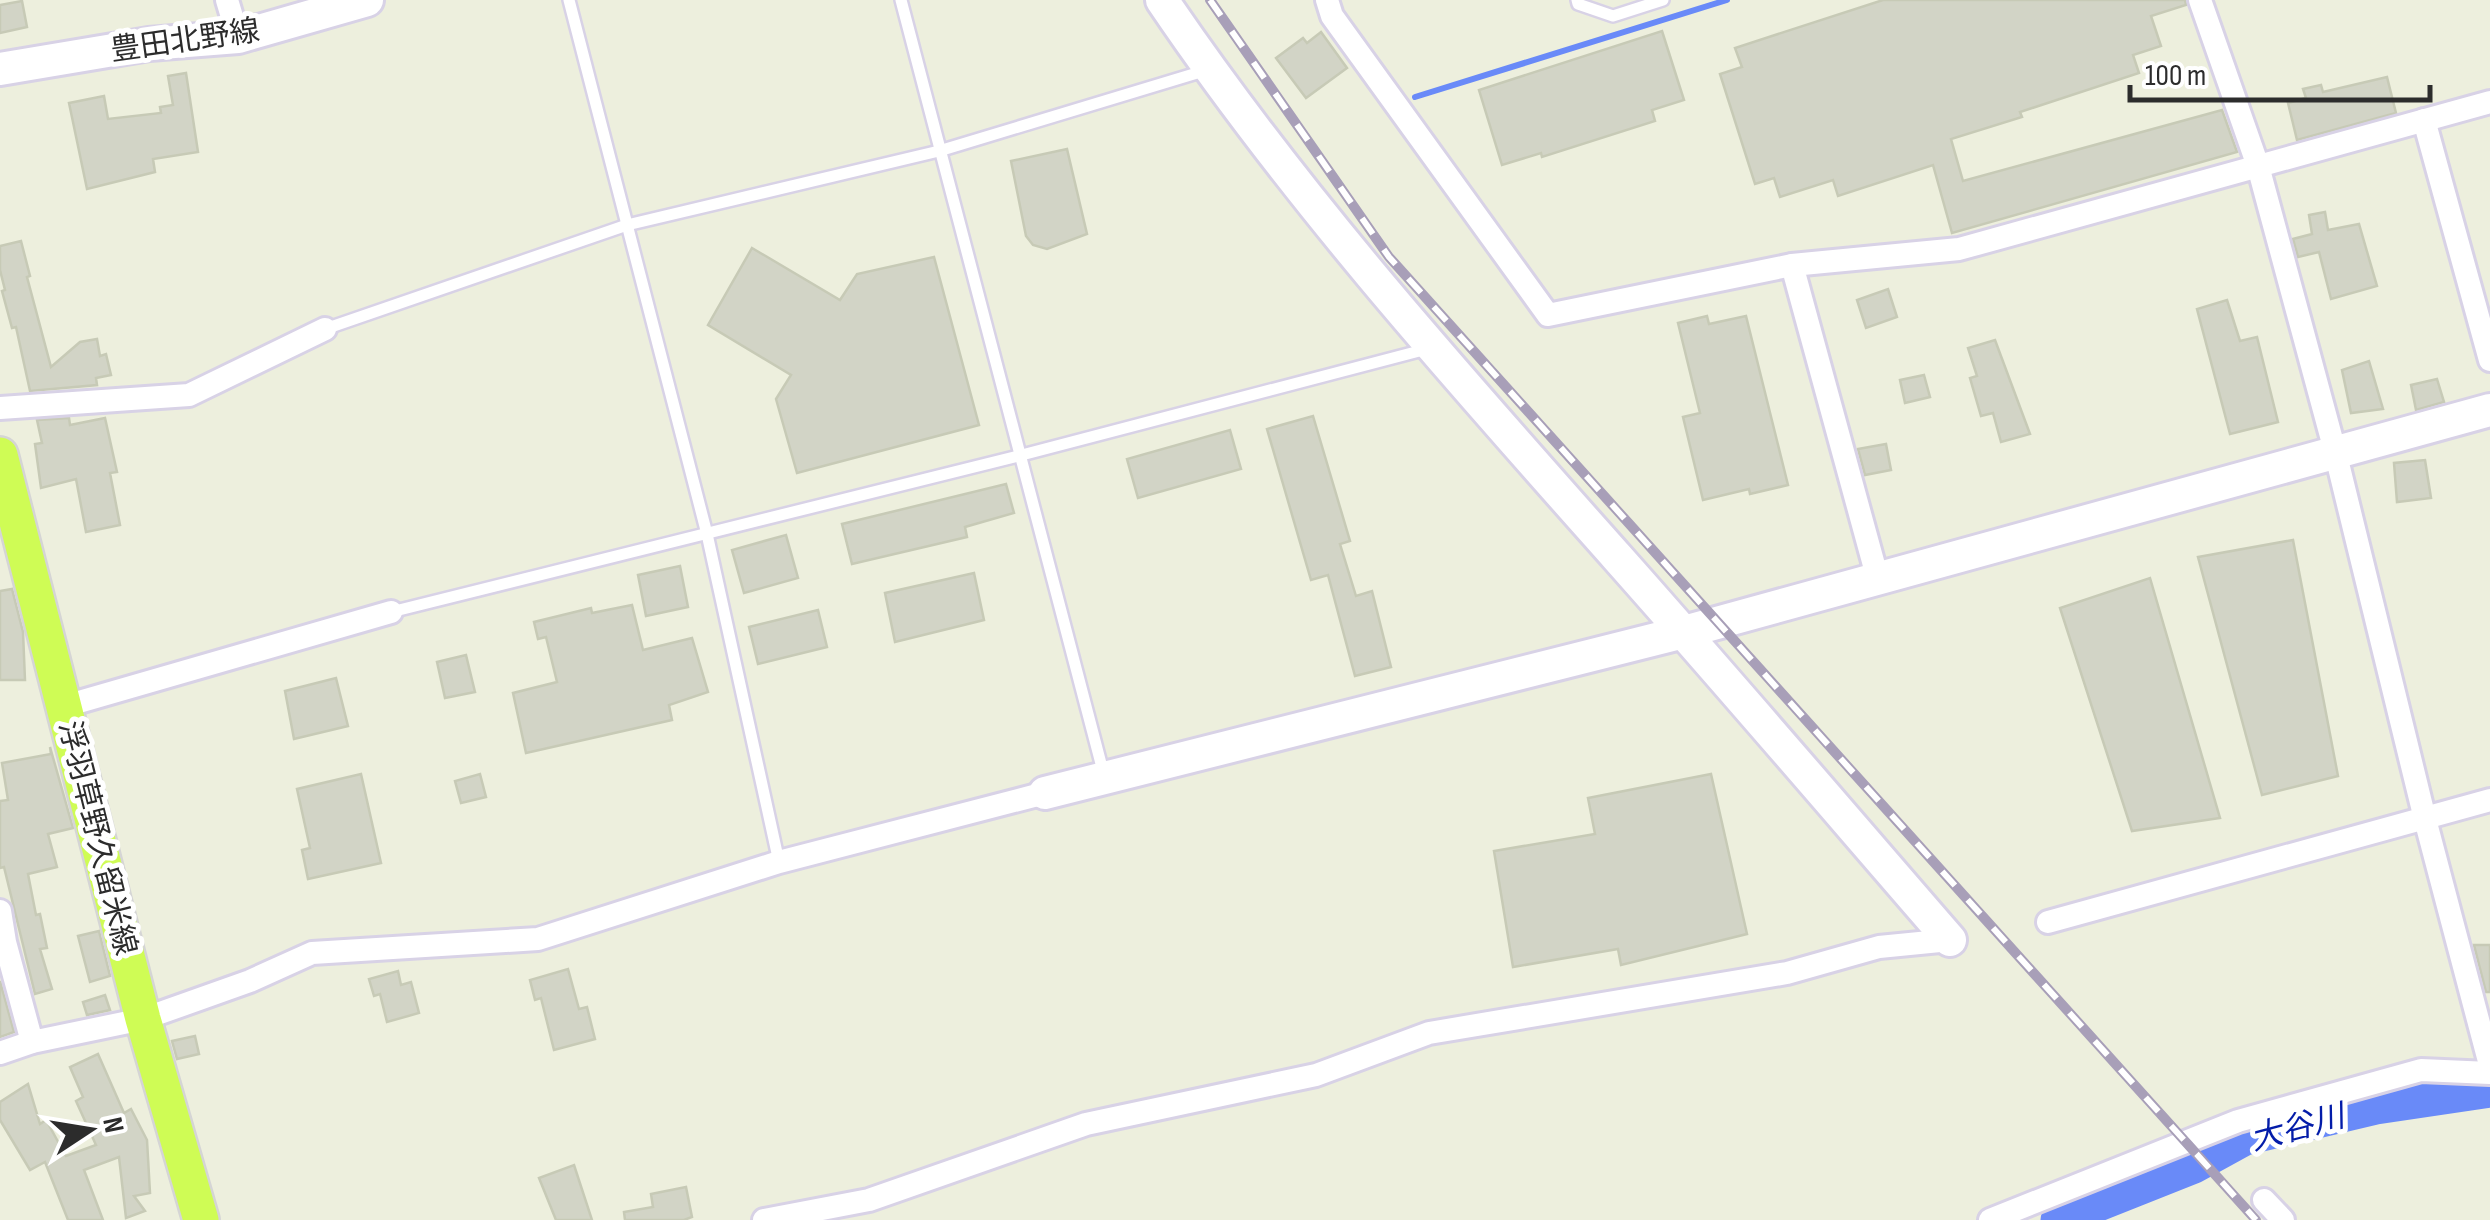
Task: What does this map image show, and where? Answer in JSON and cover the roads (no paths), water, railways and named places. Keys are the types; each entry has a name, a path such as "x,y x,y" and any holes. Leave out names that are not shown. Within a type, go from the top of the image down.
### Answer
{"main road":[{"name":"浮羽草野久留米線","path":"0,455 8,518 64,706 143,1018 201,1220"}],"street":[{"path":"227,0 238,37"},
{"name":"豊田北野線","path":"0,69 150,44 238,37 367,0"},
{"path":"1162,0 1209,70 1431,348 1684,632 1950,940"},
{"path":"1327,0 1332,16 1548,315 1792,265 1960,249 2490,102"},
{"path":"2200,0 2258,166 2335,451 2490,1065"},
{"path":"2424,120 2490,360"},
{"path":"1792,265 1877,576"},
{"path":"0,408 189,395 325,330"},
{"path":"0,1053 32,1042 143,1018 250,982 312,952 538,939 778,862 1684,632 2490,410"},
{"path":"64,706 391,612"},
{"path":"2048,922 2490,800"},
{"path":"0,911 32,1042"},
{"path":"764,1220 869,1200 1086,1124 1316,1075 1429,1033 1788,973 1879,947 1950,940"},
{"path":"1990,1220 2238,1122 2421,1070 2490,1073"},
{"path":"2264,1200 2283,1220"}],"lane":[{"path":"569,0 707,534 778,862"},
{"path":"901,0 1105,780"},
{"path":"1576,0 1613,16 1663,0"},
{"path":"325,330 627,226 938,151 1209,70"},
{"path":"391,612 1018,456 1431,348"}],"waterway":[{"path":"1415,97 1727,0"},
{"name":"大谷川","path":"2058,1220 2194,1166 2245,1138 2376,1107 2490,1090"}],"railway":[{"path":"1210,0 1389,257 2256,1220"}]}
